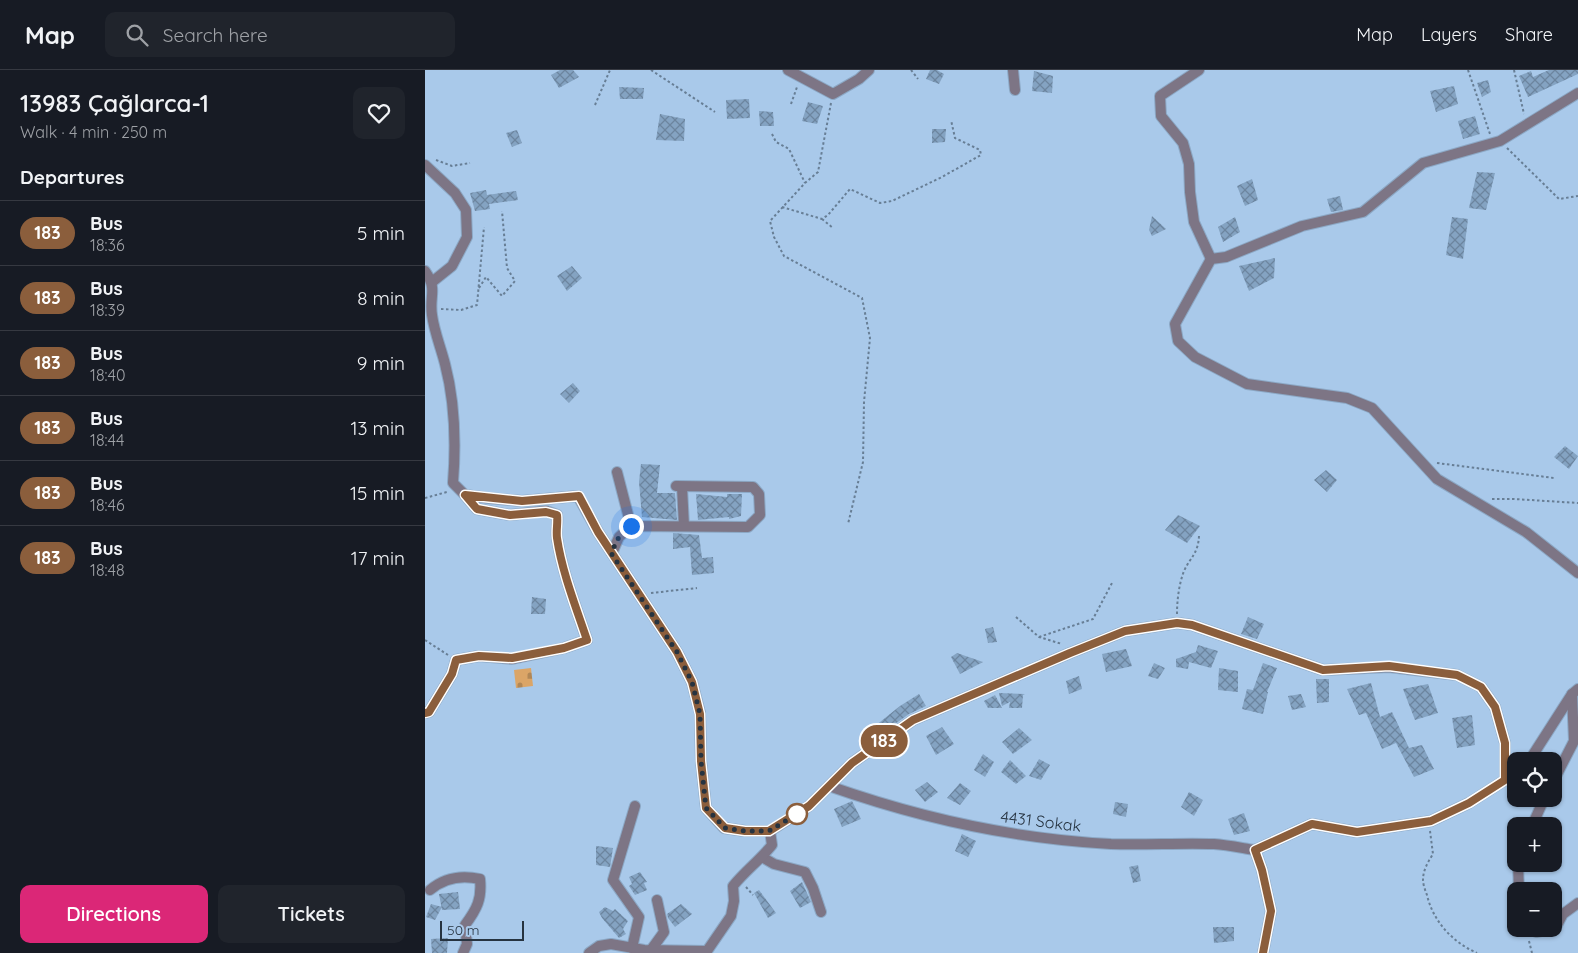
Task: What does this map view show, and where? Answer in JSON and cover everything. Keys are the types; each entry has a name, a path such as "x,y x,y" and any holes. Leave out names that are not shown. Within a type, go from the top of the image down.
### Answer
{"street":[{"path":"788,70 833,94 859,79 869,70"},
{"path":"1013,70 1015,90"},
{"path":"1199,70 1160,96 1161,116 1183,143 1189,164 1194,222 1211,259"},
{"path":"1577,93 1496,142 1423,163 1363,212 1302,226 1226,256 1211,259 1175,324 1178,341 1195,357 1247,384 1347,398 1372,408 1437,479 1526,532 1578,573"},
{"path":"425,165 455,193 466,210 467,237 453,266 432,282"},
{"path":"425,271 432,282 432,315 446,366 453,418 453,483 477,509 510,515 546,512 557,515 559,525 557,536 563,564 587,640 564,648 512,658 479,656 456,660 452,674 429,712 425,713"},
{"path":"617,472 631,526"},
{"path":"611,553 619,537 631,526 747,527 760,515 759,494 753,487 679,486 684,526"},
{"path":"462,492 522,501 579,496 611,553 677,652 692,682 700,714 701,761 706,808 725,828 745,831 769,831 809,806 852,763 913,720 1125,631 1177,623 1192,625 1323,670 1389,666 1457,675 1481,687 1495,707 1505,743 1505,780 1469,803 1429,821 1357,832 1312,824 1255,850 1262,870 1271,911 1263,953"},
{"path":"1535,752 1575,691"},
{"path":"1562,764 1574,741 1575,691"},
{"name":"4431 Sokak","path":"829,786 913,812 1025,836 1112,844 1216,844 1255,850"},
{"path":"632,948 639,917 613,880 635,806"},
{"path":"589,953 599,946 611,944 651,950 707,950 731,916 734,901 733,886 772,845 769,831"},
{"path":"762,857 774,864 805,872 821,912"},
{"path":"430,890 437,884 458,877 469,876 480,879 481,894 472,916 465,925 467,944 463,953"},
{"path":"651,950 664,932 657,900"},
{"path":"1562,916 1578,903"}],"path":[{"path":"595,105 610,70"},
{"path":"651,70 715,112"},
{"path":"911,70 918,79"},
{"path":"1468,70 1496,142 1559,199 1578,196"},
{"path":"1514,70 1527,125"},
{"path":"791,104 801,77"},
{"path":"833,94 818,172 805,183 770,221 773,237 785,256 862,298 871,338 864,402 863,462 848,524"},
{"path":"822,219 828,215 850,190 880,203 892,201 981,155 979,150 955,138 951,120"},
{"path":"772,134 776,142 789,149 805,183"},
{"path":"434,159 453,166 470,163"},
{"path":"782,207 822,219 833,228"},
{"path":"479,288 486,277 502,296 515,282 507,268 502,211"},
{"path":"432,309 461,310 477,305 485,227"},
{"path":"1421,462 1554,478"},
{"path":"425,498 462,492"},
{"path":"1472,500 1514,499 1578,503"},
{"path":"1177,623 1177,599 1184,572 1198,547 1199,536"},
{"path":"1039,637 1093,619 1112,583"},
{"path":"639,594 697,588"},
{"path":"1016,617 1039,637 1079,649"},
{"path":"425,640 456,660"},
{"path":"1429,821 1433,854 1426,865 1423,880 1430,906 1439,924 1466,948 1477,953"}],"green space":[{"path":"531,668 533,686 516,688 514,670"}],"building":[{"path":"560,70 573,70 579,77 559,88 551,75"},
{"path":"930,70 937,70 944,74 939,84 926,79"},
{"path":"1549,70 1578,70 1578,74 1528,97 1519,76 1531,71 1533,77"},
{"path":"1034,71 1053,76 1052,93 1032,91"},
{"path":"1488,80 1491,92 1482,97 1477,83"},
{"path":"1454,86 1458,104 1436,112 1430,91"},
{"path":"619,87 644,88 643,99 620,99"},
{"path":"749,99 750,118 727,119 726,100"},
{"path":"808,102 823,106 817,124 802,121"},
{"path":"759,111 773,112 774,126 760,126"},
{"path":"660,114 685,119 684,141 656,140"},
{"path":"1475,116 1480,134 1463,139 1458,121"},
{"path":"932,129 946,129 945,142 932,143"},
{"path":"517,130 522,143 512,147 506,133"},
{"path":"1477,172 1495,173 1486,210 1469,208"},
{"path":"1252,179 1258,200 1245,206 1237,186"},
{"path":"486,190 487,195 516,191 518,200 489,204 490,209 475,211 470,193"},
{"path":"1340,196 1343,210 1331,212 1327,199"},
{"path":"1152,216 1166,229 1152,236 1149,230"},
{"path":"1235,217 1240,232 1223,242 1218,227"},
{"path":"1452,217 1468,219 1463,259 1446,255"},
{"path":"1275,258 1274,278 1249,291 1239,266"},
{"path":"572,266 582,278 567,291 557,276"},
{"path":"573,383 580,391 569,403 560,394"},
{"path":"1565,446 1578,456 1569,469 1554,457"},
{"path":"641,464 660,465 657,493 675,493 677,520 642,517 639,482"},
{"path":"1326,470 1337,480 1327,492 1314,480"},
{"path":"696,494 727,497 727,494 742,494 741,516 729,519 729,517 698,520"},
{"path":"1178,515 1200,526 1187,543 1165,530"},
{"path":"673,533 699,535 702,558 713,557 714,573 692,575 690,547 673,549"},
{"path":"532,597 546,599 545,614 531,614"},
{"path":"1248,617 1264,624 1257,639 1241,634"},
{"path":"993,627 997,642 988,643 985,629"},
{"path":"1198,645 1218,651 1211,668 1189,662 1188,669 1176,667 1176,659 1196,652"},
{"path":"1126,649 1132,666 1106,672 1102,654"},
{"path":"957,653 983,662 960,674 951,657"},
{"path":"1154,663 1165,668 1158,679 1148,676"},
{"path":"1263,663 1277,668 1267,692 1263,714 1242,709 1247,689 1253,690"},
{"path":"1219,668 1238,671 1238,692 1218,690"},
{"path":"1079,676 1082,689 1069,694 1066,681"},
{"path":"1316,679 1329,679 1329,702 1317,703"},
{"path":"1371,683 1380,717 1392,712 1409,748 1422,745 1434,769 1414,777 1396,743 1382,749 1366,713 1359,715 1347,689"},
{"path":"1428,684 1438,713 1415,720 1403,689"},
{"path":"999,693 1025,694 1023,695 1022,708 1009,708 1010,702 1002,706"},
{"path":"919,694 926,706 909,714 874,739 871,735 878,730 875,726"},
{"path":"1301,694 1306,707 1292,710 1288,696"},
{"path":"995,695 1002,708 988,708 984,701"},
{"path":"1472,715 1475,745 1457,748 1452,718"},
{"path":"942,727 954,744 936,755 926,736"},
{"path":"1019,728 1032,740 1013,754 1002,742"},
{"path":"983,754 994,762 985,777 974,770"},
{"path":"1039,759 1050,765 1041,780 1029,776"},
{"path":"1010,760 1026,776 1016,784 1001,772"},
{"path":"927,782 938,792 925,802 915,790"},
{"path":"960,783 971,791 960,805 947,798"},
{"path":"1189,792 1203,800 1194,816 1181,807"},
{"path":"852,801 861,819 842,827 834,809"},
{"path":"1115,802 1128,804 1126,817 1113,814"},
{"path":"1244,813 1250,831 1234,835 1228,819"},
{"path":"962,834 976,841 968,857 955,851"},
{"path":"596,846 613,848 610,867 596,865"},
{"path":"1138,865 1141,881 1133,883 1129,867"},
{"path":"640,872 647,882 644,883 647,890 635,895 629,886 632,884 629,877"},
{"path":"802,882 811,902 800,908 790,891"},
{"path":"759,890 776,913 768,918 754,893"},
{"path":"458,892 460,909 442,910 439,894"},
{"path":"431,904 442,907 435,920 426,917"},
{"path":"681,904 692,914 675,927 667,914"},
{"path":"605,907 613,911 615,909 628,921 623,929 626,934 619,938 602,918 599,912"},
{"path":"1213,927 1234,927 1234,941 1214,943"},
{"path":"448,938 447,953 432,953 431,939"}],"bus line":[{"name":"183","path":"425,713 429,712 452,674 456,660 479,656 512,658 564,648 587,640 563,564 557,536 559,525 557,515 546,512 510,515 477,509 465,495 522,501 579,496 598,532 677,652 692,682 700,714 701,761 706,808 725,828 745,831 769,831 809,806 852,763 913,720 1125,631 1177,623 1192,625 1323,670 1389,666 1457,675 1481,687 1495,707 1505,743 1505,780 1469,803 1431,821 1357,832 1312,824 1255,850 1262,870 1271,911 1263,953"}],"route":[{"path":"631,526 619,537 611,553 677,652 692,682 700,714 701,761 706,808 725,828 745,831 769,831 797,814"}]}
